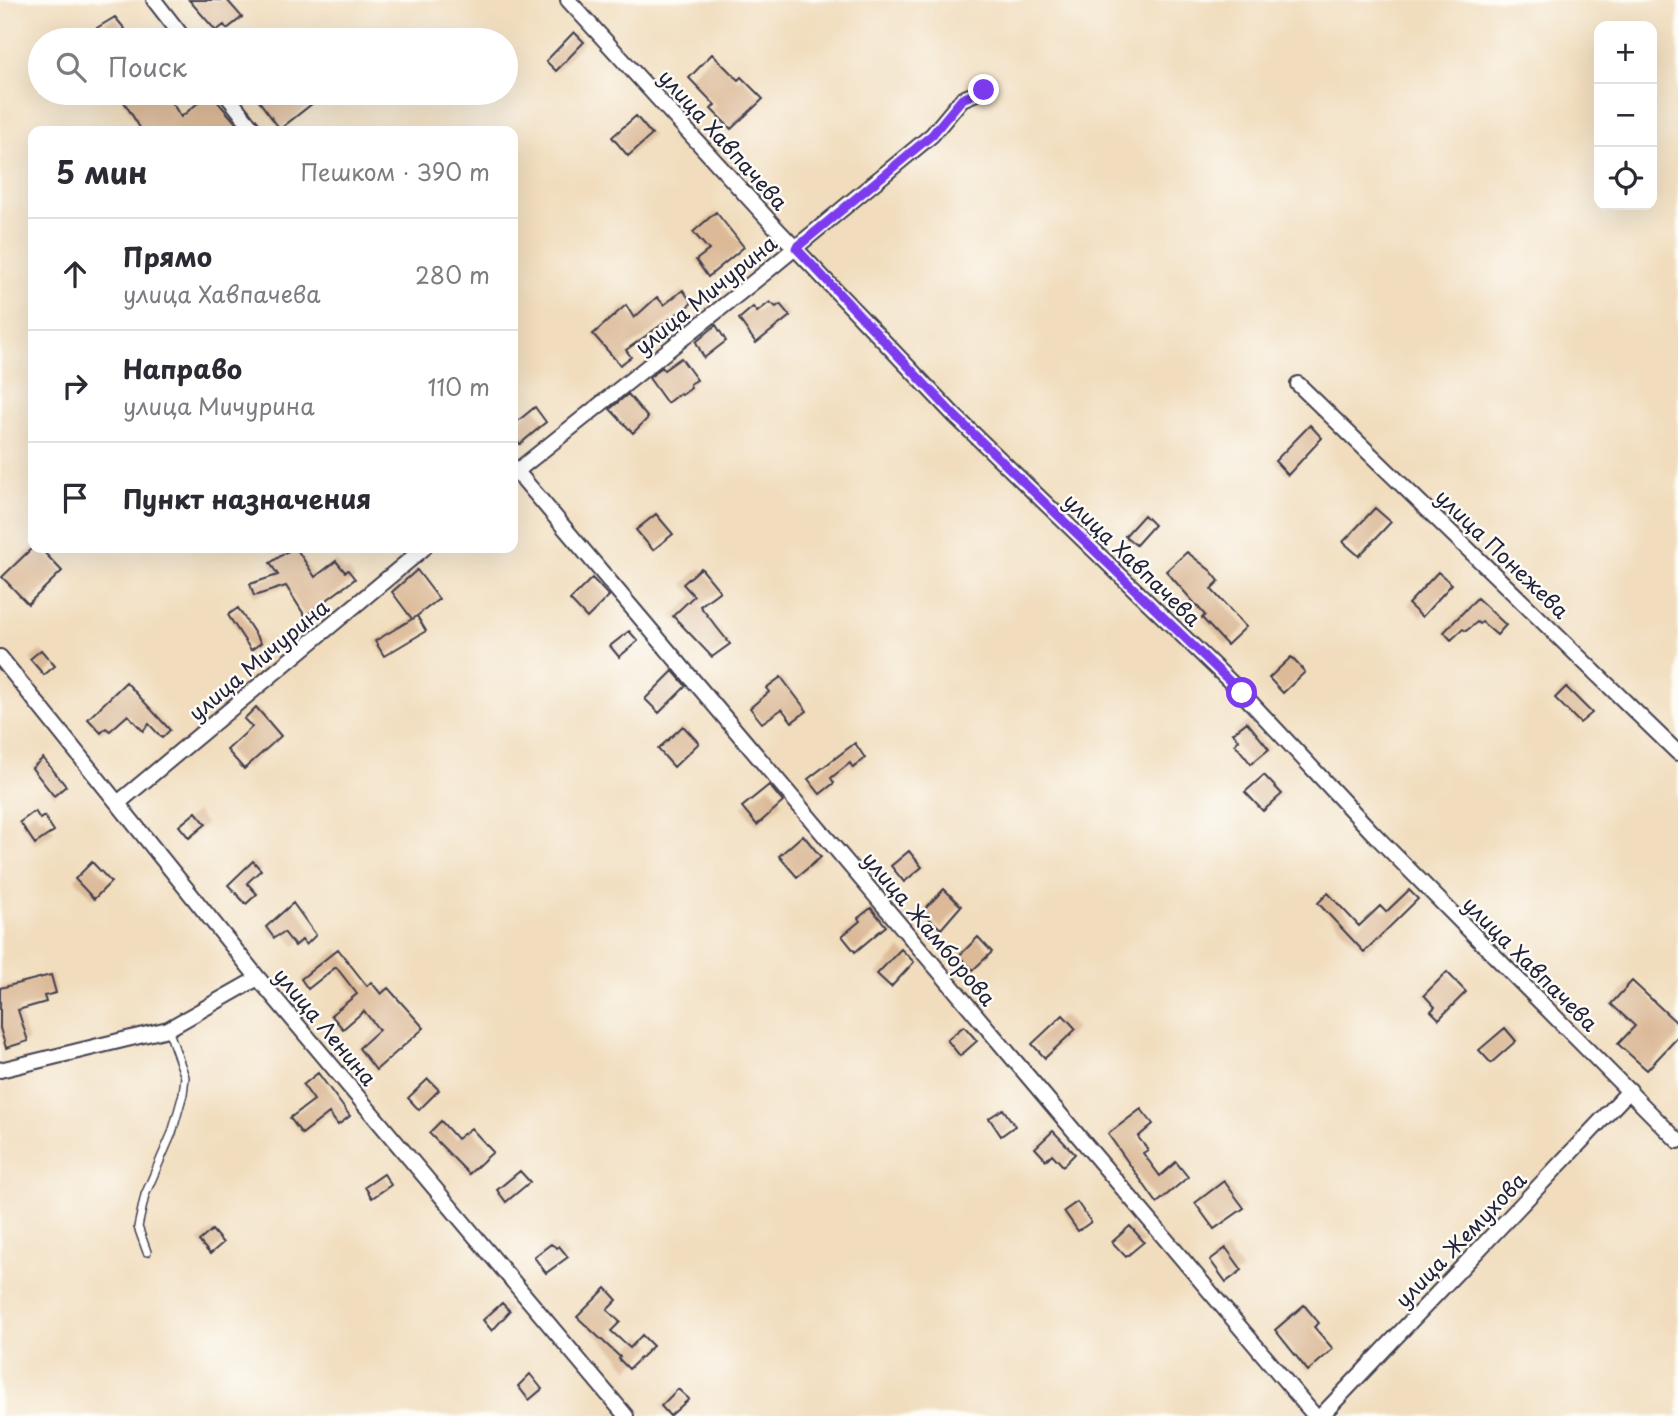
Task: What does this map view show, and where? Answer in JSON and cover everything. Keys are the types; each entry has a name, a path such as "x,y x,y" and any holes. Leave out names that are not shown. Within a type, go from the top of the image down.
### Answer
{"street":[{"path":"154,0 176,28"},
{"name":"улица Хавпачева","path":"568,0 954,415 1242,693 1371,831 1678,1141"},
{"name":"улица Мичурина","path":"518,468 796,248 932,135 962,99 984,90"},
{"path":"234,105 251,126"},
{"name":"улица Понежева","path":"1298,384 1678,753"},
{"name":"улица Жамборова","path":"518,476 1315,1416"},
{"name":"улица Мичурина","path":"118,803 418,553"},
{"name":"улица Ленина","path":"0,657 258,978 626,1416"},
{"path":"0,1070 169,1029 258,978"},
{"name":"улица Жемухова","path":"1321,1416 1630,1090"}],"lane":[{"path":"147,1252 138,1227 145,1195 172,1133 185,1077 169,1029"}],"building":[{"path":"189,0 227,0 242,17 228,28 224,25 213,28"},
{"path":"115,17 124,28 97,28"},
{"path":"574,32 584,42 556,71 546,61"},
{"path":"712,54 738,80 741,77 763,99 731,129 711,109 715,105 689,78"},
{"path":"126,105 174,105 181,117 196,105 220,105 239,126 139,126"},
{"path":"262,105 310,105 284,126 278,126"},
{"path":"636,116 652,135 628,156 612,137"},
{"path":"716,212 744,247 708,277 696,260 709,250 693,232"},
{"path":"683,290 692,303 626,350 631,357 620,365 593,334 626,305 634,318 657,297 664,305"},
{"path":"770,302 776,307 780,304 790,316 756,343 739,319 753,307 757,312"},
{"path":"716,325 726,341 704,358 696,342"},
{"path":"681,358 697,380 690,384 691,388 682,395 680,393 667,403 649,378 662,367 664,370"},
{"path":"628,394 648,418 633,433 610,409"},
{"path":"535,407 546,422 520,444 518,421"},
{"path":"1310,425 1322,438 1288,475 1275,461"},
{"path":"1375,508 1391,522 1359,556 1343,542"},
{"path":"656,514 673,534 653,550 636,530"},
{"path":"1144,515 1154,525 1136,545 1125,536"},
{"path":"28,552 45,553 62,571 28,604 2,577"},
{"path":"1187,552 1219,581 1211,589 1246,627 1227,645 1202,618 1205,615 1166,571"},
{"path":"285,553 299,553 315,577 336,561 355,579 305,616 286,586 254,596 250,584 278,575 270,563"},
{"path":"701,568 720,591 700,606 730,644 712,657 673,616 694,596 683,584"},
{"path":"417,570 439,599 413,619 417,616 426,631 384,656 375,641 412,619 392,592"},
{"path":"1438,572 1452,584 1422,617 1408,604"},
{"path":"592,578 609,596 587,618 570,600"},
{"path":"1477,598 1506,625 1497,635 1482,622 1477,622 1466,631 1463,629 1451,640 1444,632"},
{"path":"238,608 261,643 251,650 228,615"},
{"path":"629,631 638,641 619,657 610,646"},
{"path":"41,650 55,666 44,675 30,659"},
{"path":"1291,657 1305,672 1283,693 1269,678"},
{"path":"673,671 686,686 659,713 645,699"},
{"path":"781,677 807,711 792,722 782,709 762,723 750,708 769,692 766,688"},
{"path":"126,682 170,730 162,738 149,724 143,731 128,715 110,731 106,728 101,733 88,719"},
{"path":"1566,687 1592,713 1580,723 1555,698"},
{"path":"256,707 281,736 244,769 227,750 252,727 244,719"},
{"path":"1247,722 1269,749 1251,764 1235,744 1239,740 1233,733"},
{"path":"683,726 699,743 674,767 658,749"},
{"path":"855,743 865,758 853,768 850,763 831,778 834,783 820,794 808,779"},
{"path":"43,758 66,786 54,796 32,768"},
{"path":"1264,775 1282,794 1263,811 1245,792"},
{"path":"769,785 783,802 757,825 742,807"},
{"path":"35,811 40,819 44,816 54,831 35,844 20,822"},
{"path":"196,812 206,824 189,838 179,826"},
{"path":"803,835 821,857 797,877 779,856"},
{"path":"909,851 922,867 904,882 891,866"},
{"path":"253,861 261,870 247,883 257,894 246,904 228,885"},
{"path":"92,862 111,882 94,899 75,879"},
{"path":"944,889 961,906 941,929 922,912"},
{"path":"1409,890 1418,899 1364,952 1318,903 1328,893 1359,926 1380,906 1386,912"},
{"path":"293,903 316,935 306,945 302,940 295,946 284,932 274,938 266,927"},
{"path":"871,908 886,926 855,952 842,936"},
{"path":"978,937 992,952 973,970 959,956"},
{"path":"338,949 367,986 371,982 381,994 388,988 424,1028 376,1070 359,1048 379,1030 364,1011 343,1029 331,1015 357,994 336,967 308,989 301,979"},
{"path":"901,949 914,962 891,987 877,974"},
{"path":"1447,972 1466,992 1439,1019 1431,1011 1435,1007 1424,995"},
{"path":"51,975 56,993 44,996 46,1002 18,1010 28,1041 6,1048 0,1028 0,988"},
{"path":"1632,981 1678,1024 1678,1037 1647,1070 1618,1044 1635,1026 1611,1004"},
{"path":"1063,1015 1076,1029 1045,1058 1032,1044"},
{"path":"964,1026 977,1041 960,1056 947,1040"},
{"path":"1505,1028 1516,1041 1491,1063 1479,1050"},
{"path":"318,1073 350,1116 338,1125 329,1113 302,1134 290,1118 314,1100 303,1085"},
{"path":"428,1079 439,1090 419,1110 408,1098"},
{"path":"1003,1109 1015,1126 1001,1136 989,1118"},
{"path":"1141,1109 1153,1124 1138,1137 1148,1150 1143,1153 1160,1176 1176,1162 1188,1177 1157,1203 1108,1134"},
{"path":"441,1121 457,1139 471,1128 493,1152 469,1174 429,1133"},
{"path":"1053,1131 1075,1154 1063,1166 1052,1154 1046,1160 1035,1148"},
{"path":"520,1171 530,1182 506,1202 497,1190"},
{"path":"384,1174 391,1185 372,1198 365,1187"},
{"path":"1224,1181 1244,1208 1214,1229 1195,1203"},
{"path":"1077,1202 1091,1222 1078,1231 1064,1211"},
{"path":"1130,1226 1144,1242 1126,1257 1112,1242"},
{"path":"212,1230 223,1243 210,1254 199,1241"},
{"path":"551,1244 557,1248 559,1246 568,1257 546,1273 534,1257"},
{"path":"1226,1248 1242,1270 1226,1282 1210,1260"},
{"path":"606,1288 617,1300 607,1310 620,1322 611,1331 630,1348 642,1335 653,1346 629,1369 620,1357 577,1317"},
{"path":"502,1303 510,1311 492,1331 483,1320"},
{"path":"1304,1305 1319,1323 1314,1327 1333,1349 1308,1371 1275,1330"},
{"path":"530,1374 542,1389 529,1400 518,1386"},
{"path":"678,1389 689,1399 670,1416 661,1406"}],"route":[{"path":"984,90 962,99 932,135 796,248 954,415 1242,693"}]}
